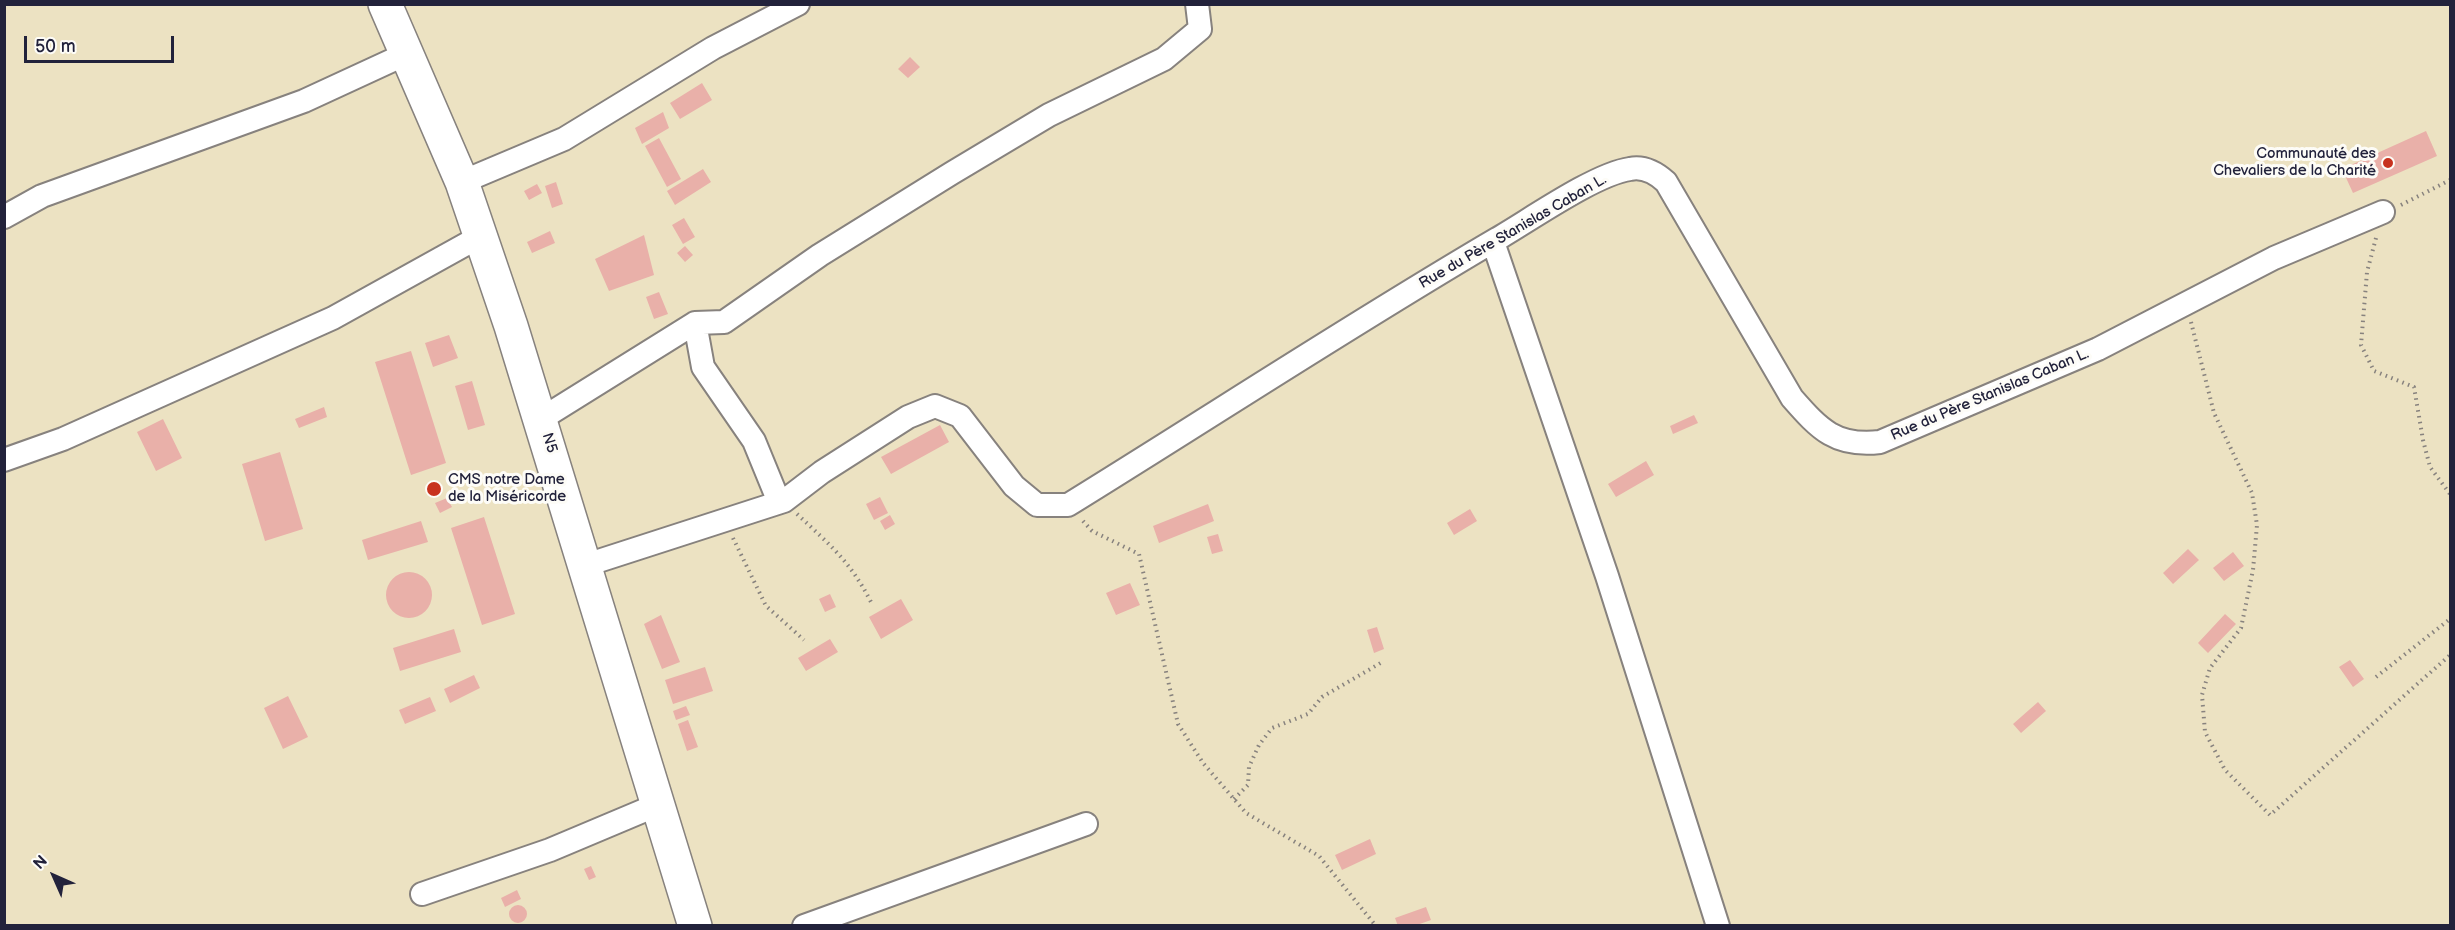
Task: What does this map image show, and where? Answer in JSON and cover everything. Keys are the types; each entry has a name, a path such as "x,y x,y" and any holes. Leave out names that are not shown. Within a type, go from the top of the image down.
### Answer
{"main road":[{"name":"N5","path":"385,4 408,52 462,182 541,419 695,926"}],"street":[{"path":"462,182 564,139 713,48 798,4"},
{"path":"541,419 695,323 724,322 820,255 1049,115 1164,59 1200,29 1197,4"},
{"path":"4,218 42,196 304,101 408,52"},
{"name":"Rue du Père Stanislas Caban L.","path":"1068,505 1342,332 1590,185 1620,171 1642,168 1657,174 1666,182 1704,242 1792,398 1818,425 1849,444 1880,442 2098,349 2274,258 2383,212"},
{"path":"4,460 63,439 333,318 479,237"},
{"path":"1493,242 1607,576 1718,926"},
{"path":"695,323 703,367 754,441 781,502"},
{"path":"586,566 781,502 822,472 908,417 935,406 960,417 1014,486 1037,505 1068,505"},
{"path":"422,894 550,850 657,805"},
{"path":"804,926 1086,824"}],"path":[{"path":"2451,180 2415,200 2383,212 2367,272 2361,345 2374,371 2414,387 2423,441 2430,466 2451,494"},
{"path":"2186,304 2214,413 2252,493 2257,525 2253,570 2241,628 2210,668 2202,695 2205,732 2225,770 2270,815 2451,655"},
{"path":"781,502 844,558 856,573 871,602"},
{"path":"1068,505 1092,531 1138,554 1178,724 1203,763 1246,813 1319,856 1376,926"},
{"path":"724,521 766,606 804,640"},
{"path":"2376,677 2451,619"},
{"path":"1234,799 1248,784 1249,767 1259,745 1272,728 1308,714 1322,698 1384,661"}],"building":[{"path":"910,57 920,67 908,78 898,69"},
{"path":"702,83 712,100 680,119 670,103"},
{"path":"663,112 669,128 642,144 635,128"},
{"path":"2426,131 2437,156 2353,193 2342,169"},
{"path":"659,138 681,179 667,187 645,146"},
{"path":"703,169 711,182 675,205 667,191"},
{"path":"556,182 563,204 552,208 545,186"},
{"path":"537,184 542,193 529,200 524,191"},
{"path":"684,218 695,237 683,244 672,225"},
{"path":"550,231 555,243 532,253 527,242"},
{"path":"644,235 654,275 609,291 595,259"},
{"path":"685,246 693,255 685,262 677,253"},
{"path":"659,292 668,314 654,319 646,297"},
{"path":"449,335 458,358 433,367 425,343"},
{"path":"411,351 446,463 411,475 375,362"},
{"path":"472,381 485,425 468,430 455,386"},
{"path":"324,407 327,417 299,428 295,419"},
{"path":"1694,415 1698,423 1673,434 1670,426"},
{"path":"163,419 182,458 156,471 137,432"},
{"path":"940,425 949,442 891,474 881,457"},
{"path":"280,452 303,529 265,541 242,464"},
{"path":"1646,461 1654,475 1616,497 1608,484"},
{"path":"880,497 888,513 874,520 866,504"},
{"path":"447,498 452,507 440,513 435,503"},
{"path":"1208,504 1214,521 1159,543 1153,526"},
{"path":"1470,509 1477,521 1454,535 1447,523"},
{"path":"890,515 895,524 885,530 880,521"},
{"path":"484,517 515,614 482,625 451,528"},
{"path":"421,521 428,542 368,560 362,540"},
{"path":"1218,534 1223,551 1212,554 1207,537"},
{"path":"2188,549 2199,560 2173,584 2163,573"},
{"path":"2233,552 2244,566 2224,581 2213,568"},
{"path":"409,572 418,573 425,579 431,586 431,604 425,611 418,617 409,618 400,617 393,611 387,604 386,595 387,586 393,579 400,573"},
{"path":"1130,583 1140,605 1116,615 1106,593"},
{"path":"830,594 836,607 825,612 819,599"},
{"path":"901,599 913,620 881,639 869,617"},
{"path":"2225,614 2236,624 2208,653 2198,643"},
{"path":"661,615 680,662 662,669 644,624"},
{"path":"1377,627 1384,649 1374,653 1367,630"},
{"path":"454,629 461,652 400,671 393,648"},
{"path":"830,639 838,652 806,671 798,658"},
{"path":"2350,660 2364,679 2353,687 2339,667"},
{"path":"705,667 713,691 673,704 665,680"},
{"path":"474,675 480,688 450,703 444,689"},
{"path":"288,696 308,737 283,749 264,708"},
{"path":"430,697 436,711 405,724 399,710"},
{"path":"2038,702 2046,711 2021,733 2013,724"},
{"path":"686,706 690,715 676,720 673,711"},
{"path":"688,720 698,747 687,751 678,724"},
{"path":"1370,839 1376,854 1342,870 1335,855"},
{"path":"591,866 596,877 589,880 584,869"},
{"path":"517,890 521,899 505,907 501,898"},
{"path":"518,905 524,908 527,914 524,920 518,923 512,920 509,914 512,908"},
{"path":"1426,907 1431,920 1414,926 1398,926 1395,918"}],"place":[{"name":"Communauté des Chevaliers de la Charité","path":"2388,163"},
{"name":"CMS notre Dame de la Miséricorde","path":"434,489"}]}
